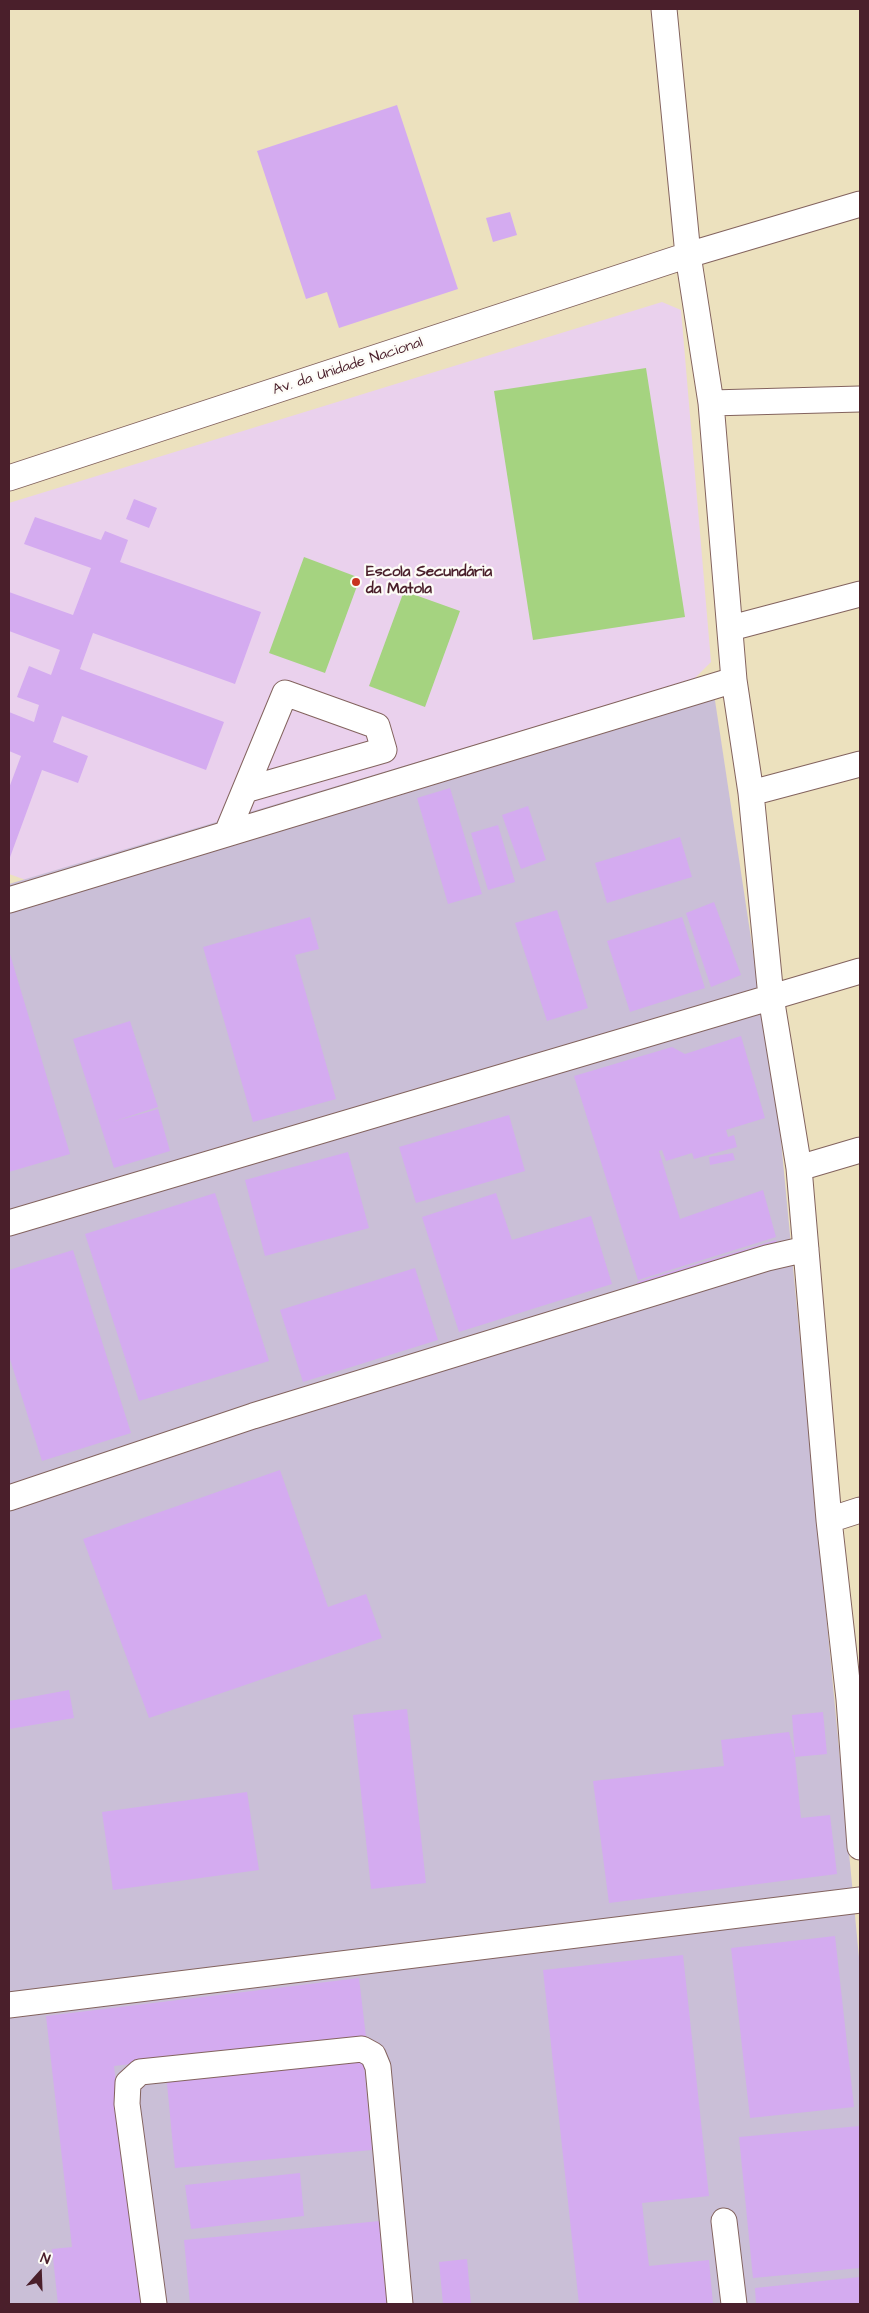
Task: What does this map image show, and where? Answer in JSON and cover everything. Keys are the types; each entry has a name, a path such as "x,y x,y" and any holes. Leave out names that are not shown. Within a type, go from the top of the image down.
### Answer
{"street":[{"path":"664,9 688,255 711,404 734,680 751,793 771,997 799,1168 829,1520 854,1698 860,1847"},
{"name":"Av. da Unidade Nacional","path":"9,478 688,255 860,204"},
{"path":"711,404 860,399"},
{"path":"731,628 860,594"},
{"path":"9,900 734,680"},
{"path":"227,833 285,693 378,726 384,750 245,790"},
{"path":"751,793 860,764"},
{"path":"9,1223 860,970"},
{"path":"799,1168 860,1150"},
{"path":"9,1498 253,1416 767,1258 806,1249"},
{"path":"829,1520 860,1510"},
{"path":"9,2005 860,1900"},
{"path":"154,2304 127,2104 128,2083 140,2072 362,2050 373,2056 378,2068 400,2304"},
{"path":"724,2221 734,2304"}],"shaded area":[{"name":"Escola Secundária da Matola","path":"662,302 681,310 711,662 694,679 26,880 9,874 9,503"},
{"path":"711,674 780,1130 860,1968 860,2304 9,2304 9,884"}],"green space":[{"path":"646,368 685,617 533,640 494,391"},
{"path":"304,557 360,578 325,673 269,653"},
{"path":"404,591 460,611 425,707 369,686"}],"building":[{"path":"397,105 458,289 339,328 327,292 306,299 257,151"},
{"path":"510,212 517,235 493,242 486,218"},
{"path":"134,499 157,508 149,528 126,519"},
{"path":"35,517 101,540 105,531 128,540 120,562 261,612 235,684 93,633 80,669 224,722 206,770 62,716 53,742 88,756 78,783 42,770 9,860 9,788 21,756 9,751 9,712 34,722 39,705 17,697 29,666 51,675 60,650 9,631 9,592 73,615 91,568 24,544"},
{"path":"450,788 482,894 448,904 417,798"},
{"path":"528,806 546,860 521,869 502,815"},
{"path":"498,825 515,882 488,890 471,833"},
{"path":"680,837 692,877 607,903 595,863"},
{"path":"714,902 741,975 711,987 686,913"},
{"path":"557,910 588,1008 547,1021 515,923"},
{"path":"310,917 319,949 295,955 336,1099 253,1122 203,947"},
{"path":"682,917 705,988 630,1012 607,941"},
{"path":"9,951 70,1154 9,1172"},
{"path":"130,1021 158,1107 112,1122 158,1109 170,1151 114,1168 73,1039"},
{"path":"741,1036 765,1118 726,1130 728,1137 734,1135 737,1147 694,1159 692,1153 666,1161 662,1150 659,1151 680,1219 763,1190 776,1237 638,1280 574,1076 672,1047 685,1054"},
{"path":"509,1115 525,1171 416,1203 399,1147"},
{"path":"348,1152 369,1228 265,1256 245,1180"},
{"path":"733,1153 735,1160 710,1165 709,1157"},
{"path":"215,1193 269,1361 139,1401 85,1234"},
{"path":"496,1193 512,1240 591,1216 612,1284 459,1332 422,1217"},
{"path":"776,1240 780,1252 641,1294 637,1282"},
{"path":"73,1250 131,1433 42,1461 9,1356 9,1270"},
{"path":"415,1268 438,1340 303,1382 280,1310"},
{"path":"280,1470 328,1607 366,1594 382,1638 149,1718 83,1539"},
{"path":"69,1690 74,1718 9,1729 9,1701"},
{"path":"407,1709 426,1883 371,1889 353,1715"},
{"path":"823,1712 827,1754 795,1757 792,1715"},
{"path":"789,1732 795,1757 801,1818 830,1815 837,1874 609,1903 593,1781 724,1766 721,1740"},
{"path":"247,1792 259,1870 113,1890 102,1812"},
{"path":"835,1936 854,2107 750,2118 731,1948"},
{"path":"683,1955 709,2196 642,2203 649,2266 709,2260 713,2304 579,2304 543,1970"},
{"path":"359,1978 366,2037 114,2066 141,2304 58,2304 52,2249 72,2247 46,2016"},
{"path":"363,2055 372,2150 175,2168 166,2073"},
{"path":"860,2126 860,2268 753,2278 739,2137"},
{"path":"300,2173 304,2216 191,2229 185,2185"},
{"path":"380,2221 389,2304 190,2304 184,2240"},
{"path":"467,2259 471,2304 443,2304 439,2262"},
{"path":"860,2277 860,2304 756,2304 755,2288"}],"place":[{"name":"Escola Secundária da Matola","path":"356,582"}]}
